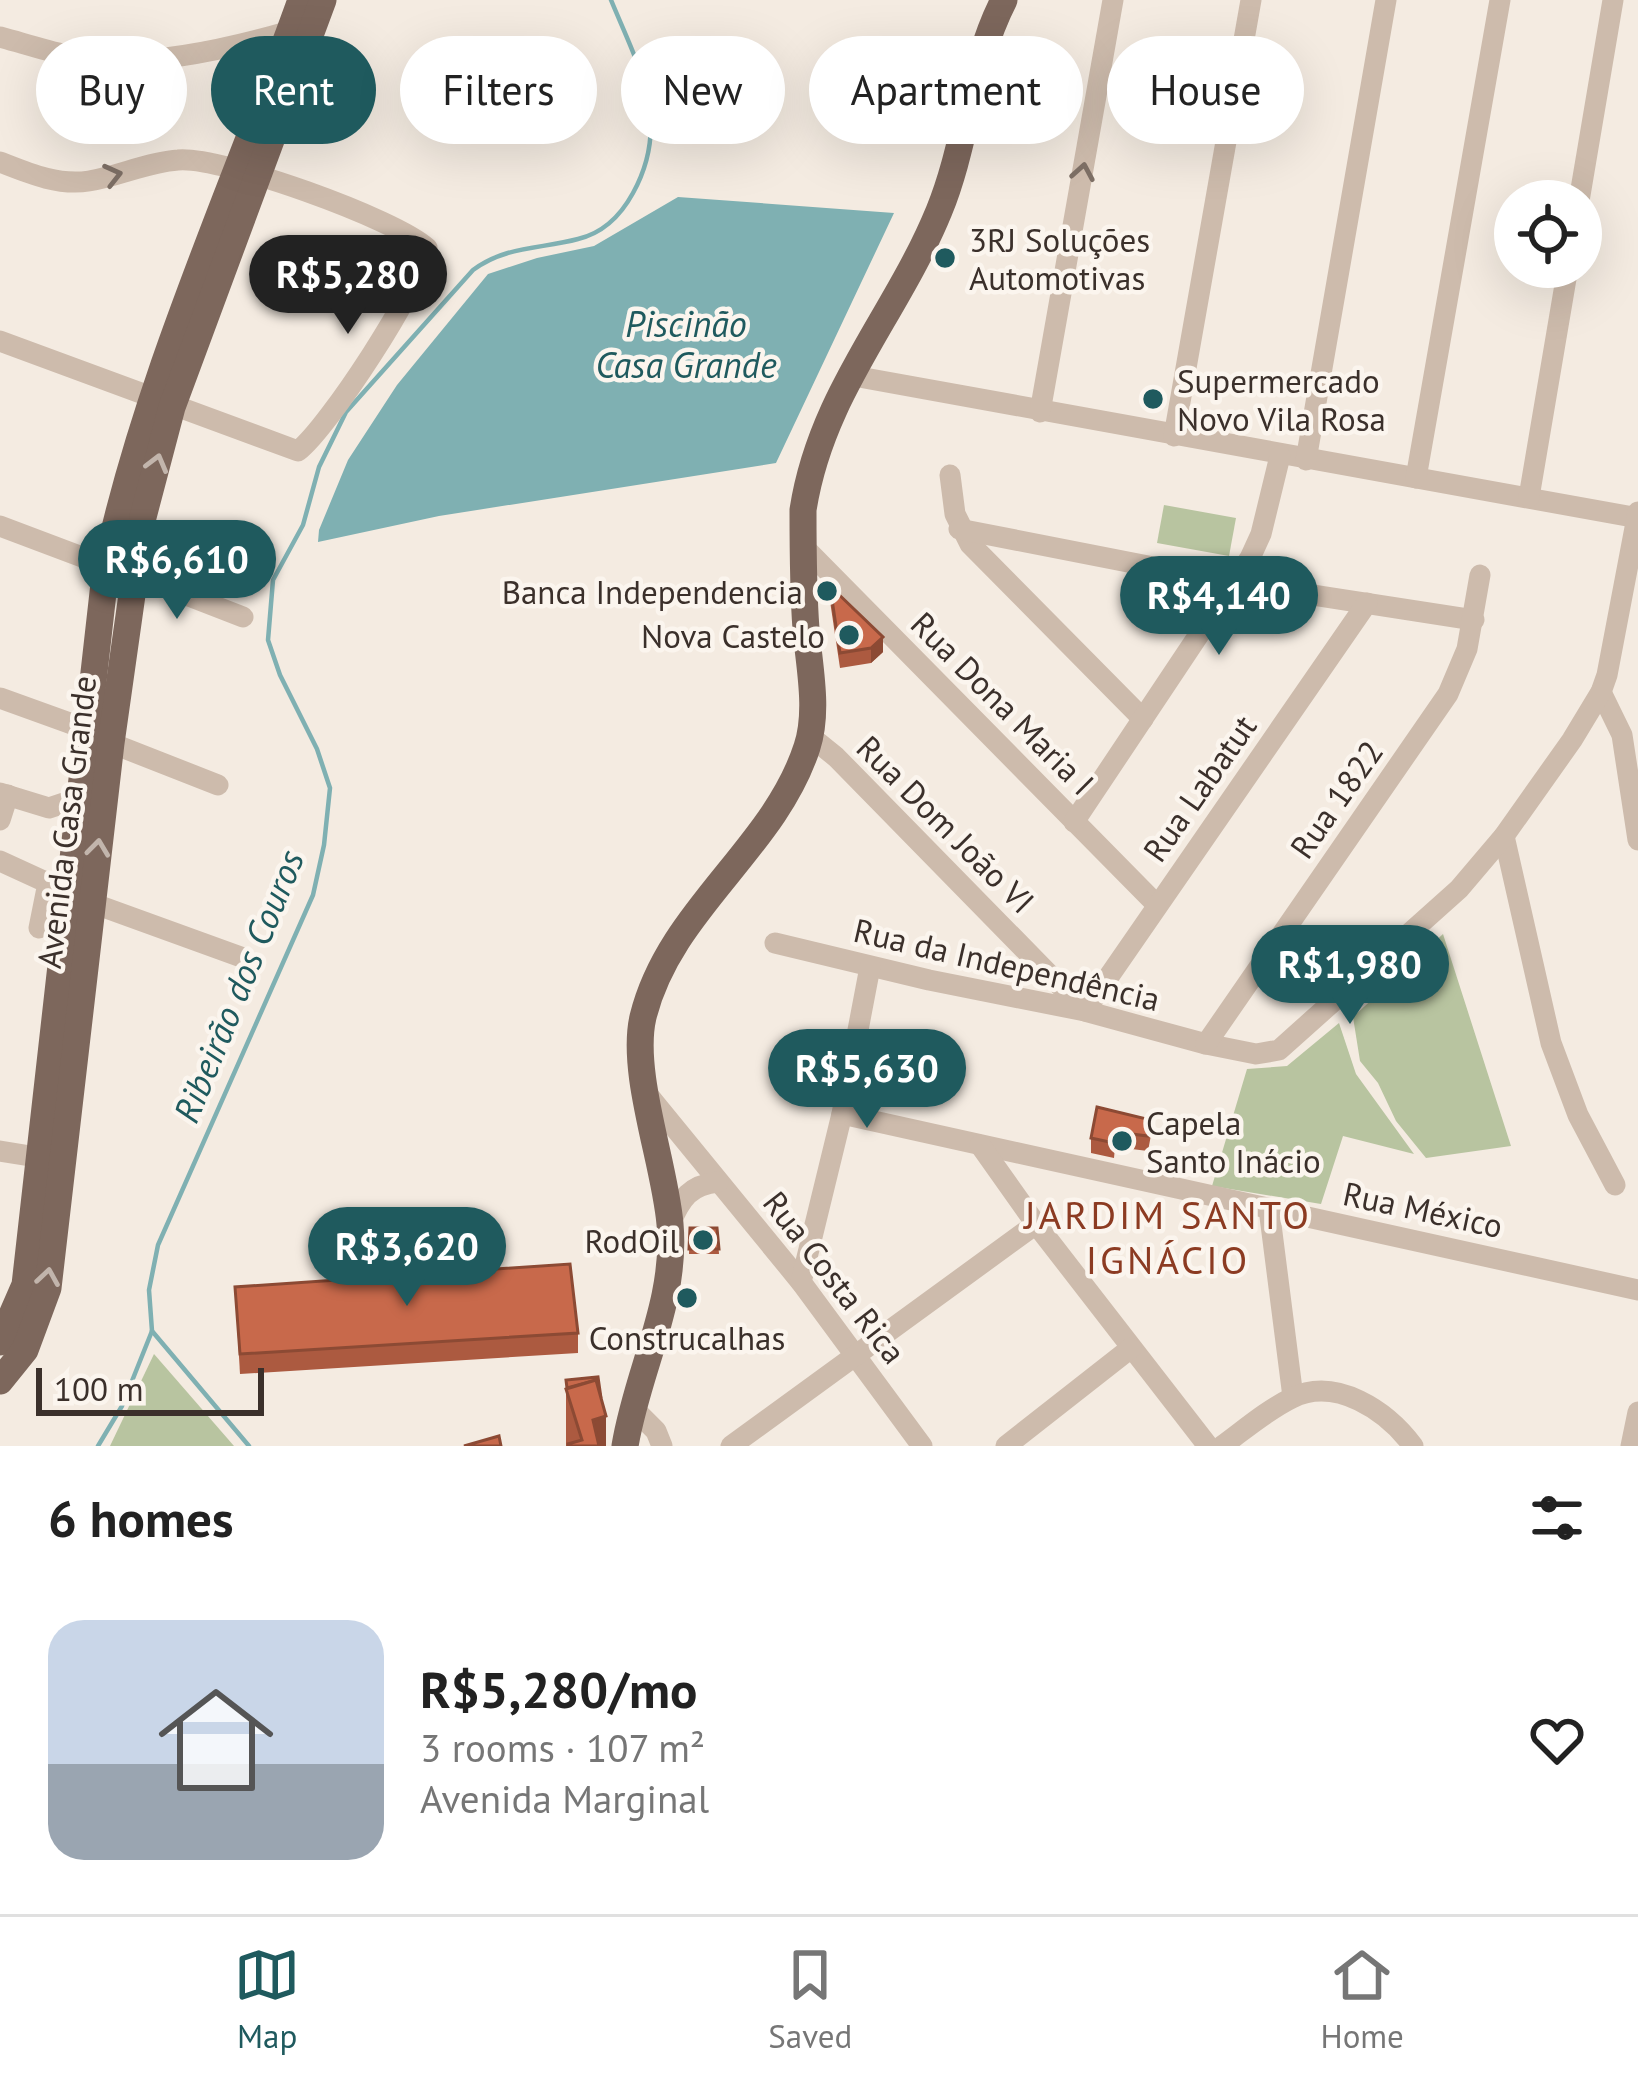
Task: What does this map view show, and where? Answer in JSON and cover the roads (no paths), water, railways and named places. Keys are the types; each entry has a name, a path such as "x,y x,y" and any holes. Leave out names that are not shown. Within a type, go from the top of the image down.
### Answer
{"main road":[{"name":"Avenida Casa Grande","path":"248,170 302,0"},
{"name":"Avenida Casa Grande","path":"51,1160 92,903 99,736 119,570 161,402 248,170 323,0"},
{"path":"626,1446 632,1407 668,1286 670,1224 641,1053 642,1023 678,936 780,806 795,780 810,736 812,712 803,510 812,463 848,375 910,271 940,208 988,38 1004,0"},
{"name":"Avenida Casa Grande","path":"4,1360 38,1324 48,1288 51,1160 79,798 99,736"}],"street":[{"path":"1040,412 1114,0"},
{"path":"1174,436 1251,0"},
{"path":"1306,460 1386,0"},
{"path":"1416,478 1500,0"},
{"path":"1583,180 1613,0"},
{"path":"0,37 66,55 111,61 150,59 290,31"},
{"path":"0,162 72,182 180,159 248,170 402,232 427,248 406,297 341,396 304,448 292,451 0,341"},
{"path":"1529,497 1564,288"},
{"path":"848,375 1280,456 1638,516"},
{"path":"1074,823 1235,583 1261,534 1280,456"},
{"path":"950,475 959,529 1040,618 1143,719"},
{"name":"Rua da Independência","path":"775,943 1256,1054 1289,1044 1438,910 1504,836 1601,692 1638,516"},
{"path":"0,526 243,617"},
{"path":"959,529 1235,583 1474,620"},
{"name":"Rua Dona Maria I","path":"803,546 1157,905"},
{"name":"Rua 1822","path":"1206,1044 1448,694 1460,671 1474,620 1480,575"},
{"name":"Rua Labatut","path":"1085,1011 1367,602"},
{"path":"1601,692 1622,735 1638,840"},
{"path":"0,698 218,785"},
{"name":"Rua Dom João VI","path":"810,736 1085,1011"},
{"path":"0,820 4,794 49,808 79,798"},
{"path":"1504,836 1555,1054 1578,1115 1615,1185"},
{"path":"0,861 46,880 49,888 39,928"},
{"path":"92,903 241,957"},
{"path":"801,1282 842,1114 870,967"},
{"name":"Rua Costa Rica","path":"648,1095 801,1282 922,1446"},
{"name":"Rua México","path":"842,1114 1638,1290"},
{"path":"980,1144 1208,1446"},
{"path":"0,1151 51,1160"},
{"path":"670,1224 688,1191 718,1182"},
{"path":"1269,1209 1293,1397"},
{"path":"730,1446 1036,1224"},
{"path":"1006,1446 1131,1348"},
{"path":"1222,1446 1293,1397 1342,1393 1380,1412 1413,1446"},
{"path":"632,1407 656,1431 662,1446"},
{"path":"1631,1446 1638,1412"}],"water":[{"name":"Piscinão Casa Grande","path":"678,197 894,213 776,463 439,516 318,542 348,460 397,385 488,274 594,246"}],"waterway":[{"name":"Ribeirão dos Couros","path":"98,1446 122,1406 152,1331 149,1290 158,1245 313,895 324,845 330,788 268,640 273,580 303,525 319,467 346,412 473,270 511,252 595,232 617,216 633,193 644,167 651,119 641,72 611,0"},
{"path":"152,1331 249,1446"}],"place":[{"name":"3RJ Soluções Automotivas","path":"945,258"},
{"name":"Supermercado Novo Vila Rosa","path":"1153,399"},
{"name":"Banca Independencia","path":"827,591"},
{"name":"Nova Castelo","path":"849,635"},
{"name":"Capela Santo Inácio","path":"1122,1141"},
{"name":"RodOil","path":"703,1240"},
{"name":"Construcalhas","path":"687,1298"}],"district":[{"name":"JARDIM SANTO IGNÁCIO","path":"1168,1236"}]}
